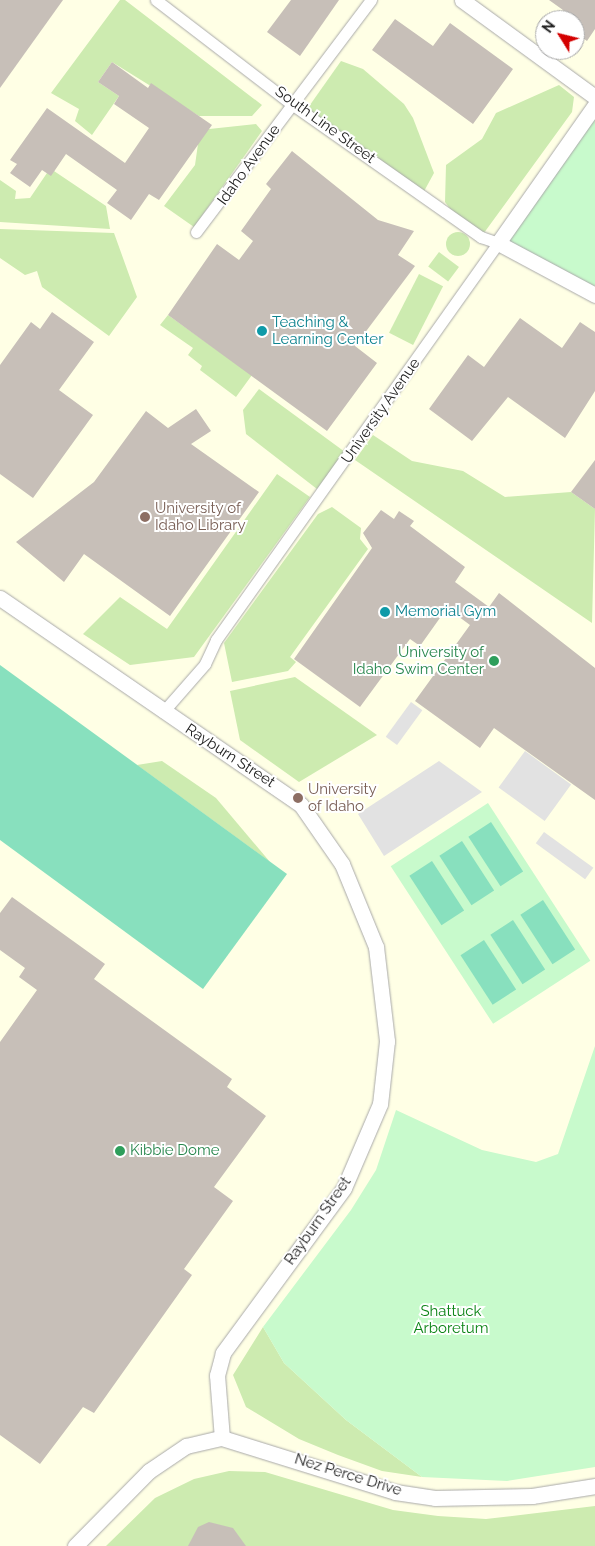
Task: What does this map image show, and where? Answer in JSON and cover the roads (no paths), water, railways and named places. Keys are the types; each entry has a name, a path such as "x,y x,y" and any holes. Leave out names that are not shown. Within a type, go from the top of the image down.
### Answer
{"street":[{"name":"South Line Street","path":"156,0 293,105 481,237 498,243"},
{"name":"Idaho Avenue","path":"196,232 371,0"},
{"path":"462,0 595,97"},
{"name":"University Avenue","path":"163,712 205,664 216,640 595,105"},
{"path":"498,243 595,295"},
{"name":"Rayburn Street","path":"0,598 163,712 301,805 342,864 370,926 386,1010 382,1094 358,1160 344,1188 220,1360 222,1438"},
{"path":"75,1546 149,1471 186,1446 222,1438"},
{"name":"Nez Perce Drive","path":"222,1438 395,1492 434,1498 532,1496 595,1486"}],"place":[{"name":"Teaching & Learning Center","path":"262,331"},
{"name":"University of Idaho Library","path":"145,517"},
{"name":"Memorial Gym","path":"385,612"},
{"name":"University of Idaho Swim Center","path":"494,661"},
{"name":"University of Idaho","path":"298,798"},
{"name":"Kibbie Dome","path":"120,1151"}],"park label":[{"name":"Shattuck Arboretum","path":"451,1320"}]}
